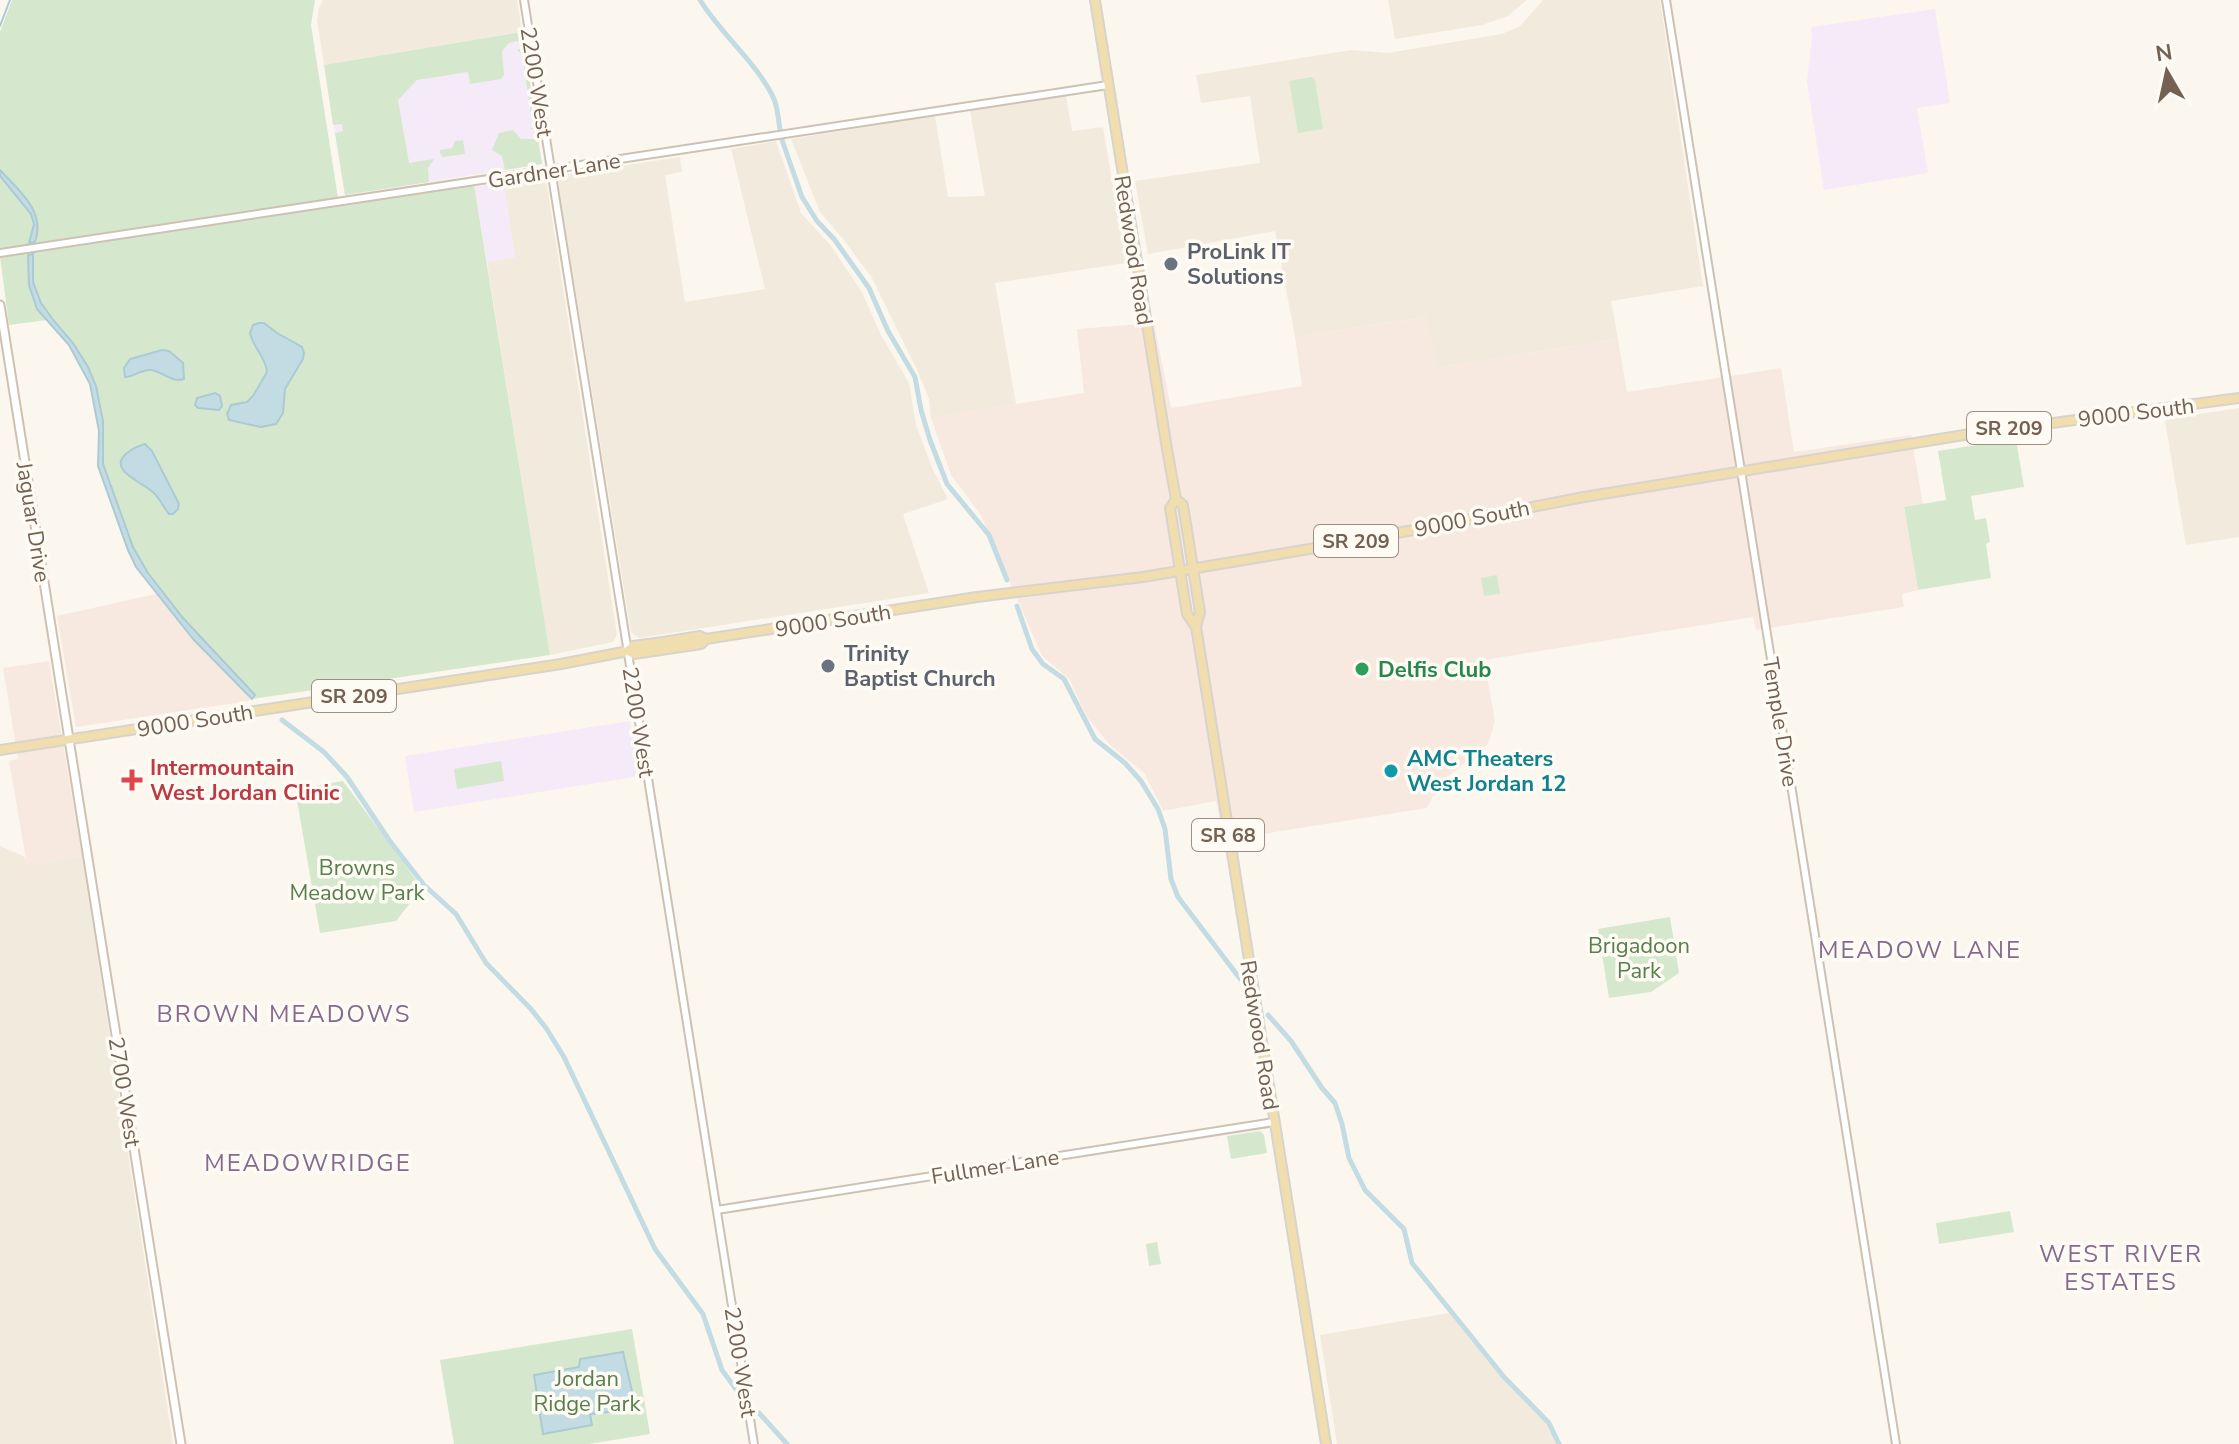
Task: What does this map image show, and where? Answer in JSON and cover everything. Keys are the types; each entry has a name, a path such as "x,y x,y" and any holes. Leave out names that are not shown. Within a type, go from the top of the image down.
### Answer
{"main road":[{"name":"Redwood Road","path":"1095,0 1176,499 1183,505 1194,568 1200,612 1196,627 1326,1444"},
{"name":"Jaguar Drive","path":"0,305 69,739"},
{"name":"9000 South","path":"0,750 628,651 634,654 678,648 701,644 706,639 977,597 1181,571 1361,540 1541,504 1970,434 2239,398"},
{"name":"Redwood Road","path":"1176,499 1170,508 1187,614 1196,627"},
{"name":"2700 West","path":"69,739 181,1444"}],"street":[{"name":"2200 West","path":"524,0 754,1444"},
{"name":"Temple Drive","path":"1666,0 1896,1444"},
{"name":"Gardner Lane","path":"0,253 1108,85"},
{"name":"Fullmer Lane","path":"717,1210 1274,1122"}],"shaded area":[{"path":"323,0 517,0 522,32 324,65 317,20"},
{"path":"1388,0 1527,0 1508,16 1482,25 1395,39"},
{"path":"1543,0 1660,0 1703,286 1611,301 1618,339 1437,368 1426,317 1295,337 1275,231 1148,254 1135,181 1260,163 1250,96 1201,103 1196,75 1351,50 1388,53 1502,34 1520,26"},
{"path":"1935,9 1950,103 1917,108 1928,173 1824,190 1807,82 1811,27"},
{"path":"522,32 542,164 345,195 324,65"},
{"path":"1066,96 1072,131 1103,127 1126,263 995,283 1016,404 931,418 929,399 917,370 872,278 820,212 791,139 935,116 948,197 985,196 970,111"},
{"path":"776,141 801,213 831,246 862,292 881,335 909,383 916,425 948,499 903,514 929,593 639,638 631,632 557,176 680,157 682,172 665,175 685,302 765,289 731,149"},
{"path":"541,176 546,179 617,635 613,642 550,655 487,262 515,257 503,181"},
{"path":"504,182 515,258 487,262 474,187"},
{"path":"1427,317 1438,368 1618,339 1627,392 1781,368 1794,452 1911,435 1923,504 1904,508 1918,590 1902,594 1904,607 1756,630 1753,617 1484,660 1495,721 1488,744 1439,784 1427,808 1224,840 1216,801 1163,811 1145,774 1110,745 1087,717 1069,679 1042,656 981,515 951,475 931,418 1084,393 1077,329 1154,323 1171,408 1302,386 1295,337"},
{"path":"2239,408 2239,537 2186,545 2165,421"},
{"path":"156,594 252,696 249,701 76,727 57,616"},
{"path":"49,661 82,856 27,865 9,761 18,759 3,668"},
{"path":"630,721 640,776 414,812 405,756"},
{"path":"0,846 25,857 27,865 82,856 173,1444 0,1444"},
{"path":"1449,1313 1497,1372 1547,1424 1559,1444 1337,1444 1320,1335"}],"green space":[{"path":"12,0 315,0 311,25 338,198 336,203 474,185 550,655 252,699 194,640 136,567 128,550 98,466 99,431 90,384 69,345 47,320 9,325 0,257 0,32"},
{"path":"522,32 522,40 509,43 502,51 504,75 501,79 470,84 468,72 417,80 398,100 409,163 434,159 428,168 429,182 345,195 335,133 343,131 342,124 333,125 324,65"},
{"path":"524,48 536,130 529,128 533,128 522,54 517,50"},
{"path":"1312,77 1323,129 1298,133 1289,81"},
{"path":"513,130 521,139 538,139 542,164 505,170 502,156 492,150 499,133"},
{"path":"463,140 465,154 443,157 440,153 440,150 452,148 455,141"},
{"path":"2016,439 2024,487 1971,496 1975,520 1986,518 1991,578 1918,590 1904,507 1946,500 1938,451"},
{"path":"1497,575 1500,594 1484,596 1481,578"},
{"path":"501,761 504,781 457,789 454,769"},
{"name":"Browns Meadow Park","path":"343,781 422,888 396,921 320,933 295,789"},
{"name":"Brigadoon Park","path":"1670,917 1679,973 1651,992 1609,998 1598,929"},
{"path":"1260,1131 1264,1135 1267,1153 1231,1159 1227,1136"},
{"path":"2010,1211 2014,1232 1939,1244 1936,1223"},
{"path":"1157,1242 1161,1264 1149,1266 1146,1244"},
{"name":"Jordan Ridge Park","path":"632,1329 650,1434 589,1444 454,1444 440,1360"}],"water":[{"path":"0,170 34,211 37,221 35,242 29,243 34,224 31,214 0,176"},
{"path":"33,254 33,282 41,303 73,343 96,386 103,421 103,464 133,547 148,573 183,618 255,695 252,699 194,640 136,567 98,466 99,431 90,384 69,345 37,309 29,285 28,255"},
{"path":"264,323 302,347 304,353 285,389 283,413 276,424 261,427 229,420 227,414 231,405 247,402 253,396 267,372 250,333 253,325"},
{"path":"169,351 183,363 184,379 175,380 151,370 125,377 124,368 130,359"},
{"path":"215,393 220,396 222,406 219,410 195,405 197,398"},
{"path":"145,444 152,451 179,504 173,514 169,514 154,493 128,475 121,465 127,453"},
{"path":"623,1352 636,1409 590,1414 592,1425 543,1434 534,1375 579,1367 580,1359"}],"waterway":[{"path":"0,26 10,0"},
{"path":"700,0 766,84 776,104 780,129"},
{"path":"782,140 802,197 869,288 888,331 915,377 921,410 947,484 989,535 1007,580"},
{"path":"1017,606 1032,649 1043,664 1064,679 1095,739 1125,763 1141,781 1158,809 1165,829 1171,879 1178,897 1241,980"},
{"path":"282,720 324,752 347,777 424,885 456,914 486,963 546,1028 564,1057 655,1249 703,1314 722,1370 738,1392"},
{"path":"1268,1015 1291,1041 1335,1103 1349,1158 1365,1190 1404,1229 1412,1263 1504,1377 1549,1423 1559,1444"},
{"path":"759,1413 787,1444"}],"place":[{"name":"ProLink IT Solutions","path":"1171,264"},
{"name":"Trinity Baptist Church","path":"828,666"},
{"name":"Delfis Club","path":"1362,669"},
{"name":"AMC Theaters West Jordan 12","path":"1391,771"},
{"name":"Intermountain West Jordan Clinic","path":"132,780"}],"district":[{"name":"MEADOW LANE","path":"1920,950"},
{"name":"BROWN MEADOWS","path":"284,1014"},
{"name":"MEADOWRIDGE","path":"308,1163"},
{"name":"WEST RIVER ESTATES","path":"2121,1268"}]}
